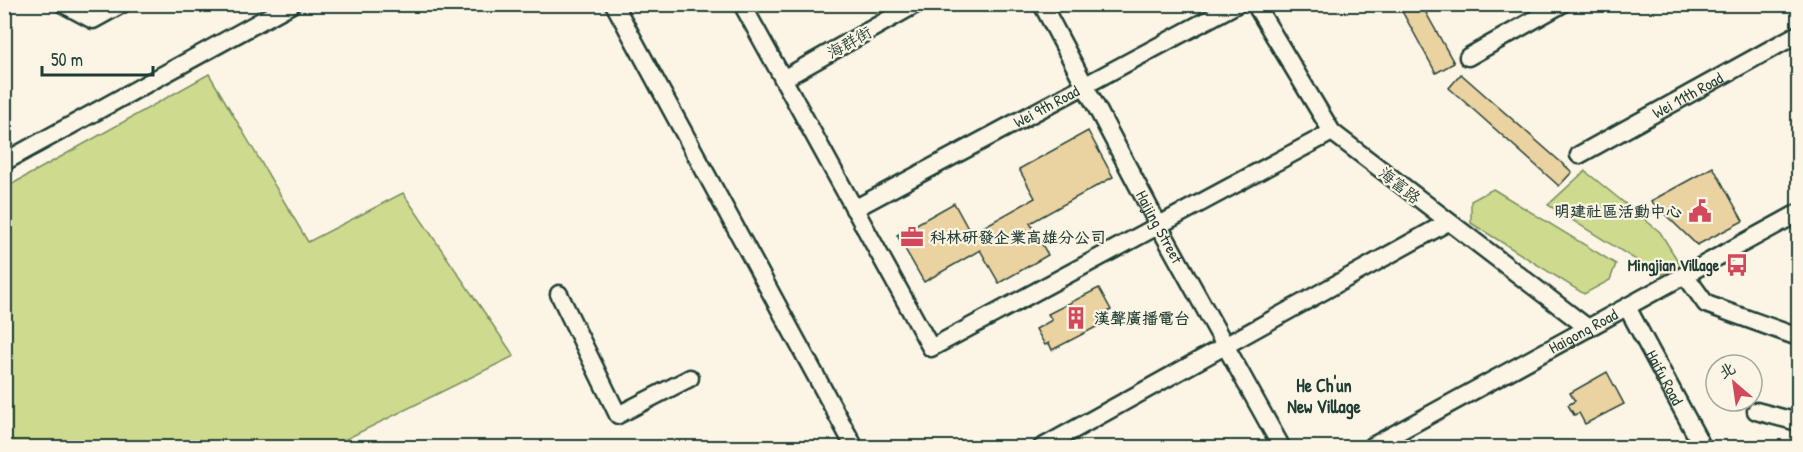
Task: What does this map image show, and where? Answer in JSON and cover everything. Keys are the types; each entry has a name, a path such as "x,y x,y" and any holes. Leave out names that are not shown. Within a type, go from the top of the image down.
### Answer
{"street":[{"path":"63,4 93,20 122,4"},
{"path":"4,162 292,4"},
{"path":"614,4 855,447"},
{"path":"742,4 931,348 1332,132"},
{"name":"海群街","path":"783,79 916,4"},
{"name":"Haijing Street","path":"1042,4 1160,226 1282,447"},
{"name":"Wei 9th Road","path":"854,209 1237,4"},
{"name":"海富路","path":"1255,4 1332,132 1588,328"},
{"path":"1468,57 1562,4"},
{"name":"Wei 11th Road","path":"1579,155 1798,34"},
{"name":"Haigong Road","path":"1369,447 1798,213"},
{"path":"1041,447 1448,222"},
{"path":"1684,275 1706,304 1798,337"},
{"path":"559,294 618,415 690,378"},
{"name":"Haifu Road","path":"1627,307 1703,447"},
{"path":"1764,413 1798,422"}],"green space":[{"path":"209,74 308,242 403,193 514,356 330,447 5,447 5,188"},
{"path":"1585,171 1660,232 1681,266 1660,275 1548,205"},
{"path":"1493,189 1616,264 1610,280 1584,294 1471,223 1471,201"}],"building":[{"path":"1398,4 1421,4 1454,63 1436,73"},
{"path":"1461,74 1572,172 1559,186 1449,88"},
{"path":"1088,131 1113,177 1030,223 1048,255 999,283 980,250 924,282 897,235 954,203 971,234 1035,198 1019,169"},
{"name":"明建社區活動中心","path":"1713,167 1743,221 1697,245 1651,201"},
{"name":"漢聲廣播電台","path":"1099,288 1111,310 1100,316 1104,323 1052,350 1049,343 1045,345 1036,329 1052,320 1048,314"},
{"path":"1607,372 1624,404 1585,424 1579,413 1574,415 1568,405 1575,401 1570,393"}],"place":[{"name":"明建社區活動中心","path":"1700,211"},
{"name":"科林研發企業高雄分公司","path":"912,237"},
{"name":"Mingjian Village","path":"1737,265"},
{"name":"漢聲廣播電台","path":"1076,318"}],"district":[{"name":"He Ch'un New Village","path":"1324,396"}]}
